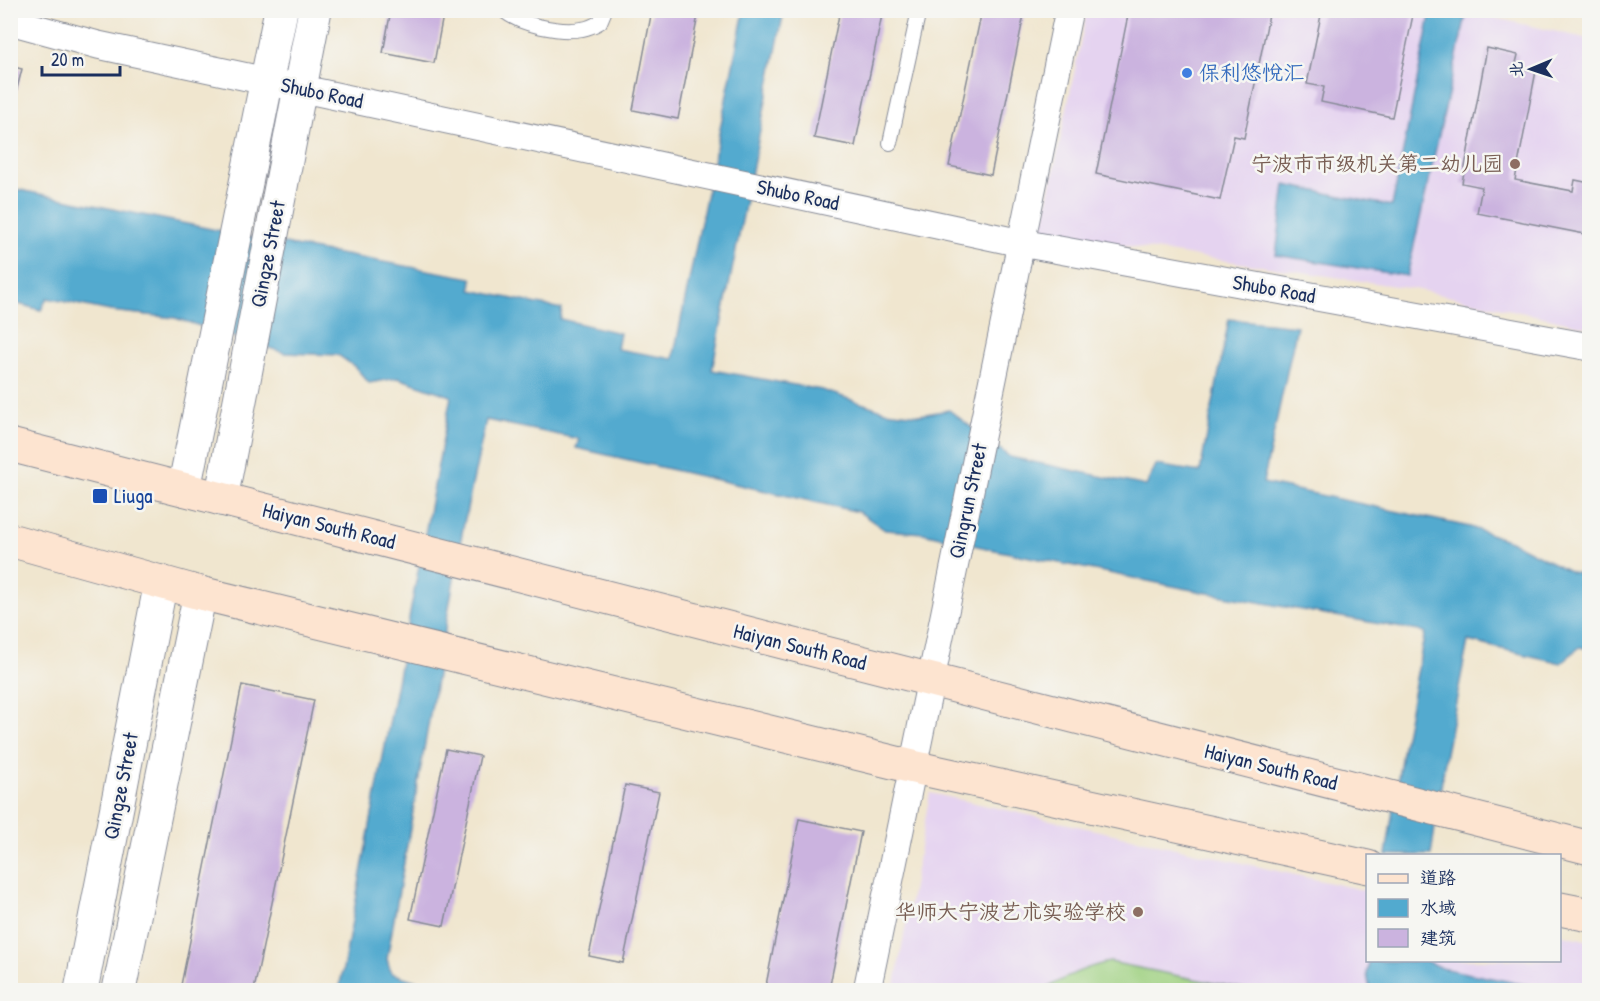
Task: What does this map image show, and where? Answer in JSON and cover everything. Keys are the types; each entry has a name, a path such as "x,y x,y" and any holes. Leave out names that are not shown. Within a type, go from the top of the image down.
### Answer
{"main road":[{"name":"Haiyan South Road","path":"10,445 1590,848"},
{"path":"10,540 200,593 913,767 1366,867"},
{"path":"1561,909 1590,915"}],"street":[{"name":"Qingze Street","path":"184,489 281,10"},
{"name":"Qingze Street","path":"221,498 315,10"},
{"name":"Qingrun Street","path":"867,990 1069,10"},
{"name":"Shubo Road","path":"10,21 98,45 1021,243 1590,346"},
{"name":"Qingze Street","path":"81,990 161,582"},
{"name":"Qingze Street","path":"119,990 200,593"}],"lane":[{"path":"503,10 510,17 550,29 582,29 600,22 605,10"},
{"path":"890,143 919,10"}],"shaded area":[{"path":"1087,11 1473,11 1473,13 1589,39 1589,327 1415,289 1041,233"},
{"name":"华师大宁波艺术实验学校","path":"930,793 1366,891 1366,962 1561,962 1561,934 1589,941 1589,990 894,990"}],"green space":[{"path":"1110,962 1248,990 1045,990 1076,973"}],"water":[{"path":"744,11 784,11 712,370 822,390 885,411 920,415 949,410 1010,457 1146,486 1156,465 1200,472 1229,319 1297,326 1263,483 1470,527 1510,541 1571,572 1589,575 1589,649 1580,647 1561,663 1468,641 1446,753 1431,854 1386,854 1403,746 1425,632 1202,592 923,533 885,530 859,512 576,448 579,439 486,420 463,528 387,959 391,973 444,990 339,990 451,396 398,378 369,383 355,367 338,355 285,353 175,318 110,311 47,298 41,310 11,302 10,188 300,247 472,278 471,290 562,309 560,319 620,333 617,349 673,359"},
{"path":"1431,11 1467,11 1407,276 1276,255 1285,185 1392,206"},
{"path":"1369,962 1428,962 1441,968 1552,990 1370,990 1367,974"}],"building":[{"path":"391,10 444,10 434,63 383,53"},
{"path":"652,10 699,10 678,119 633,110"},
{"path":"840,10 883,10 855,146 814,138"},
{"path":"982,10 1025,10 991,175 949,166"},
{"name":"保利悠悦汇","path":"1129,10 1270,10 1244,138 1234,136 1220,200 1096,174"},
{"name":"保利悠悦汇","path":"1322,10 1414,10 1392,117 1321,102 1324,87 1307,84"},
{"path":"1487,48 1518,55 1515,67 1536,71 1515,180 1573,191 1575,180 1590,183 1590,235 1477,213 1482,187 1462,183"},
{"path":"10,66 22,69 11,112 10,111"},
{"path":"242,685 314,700 254,990 180,990"},
{"path":"446,749 480,756 444,926 410,919"},
{"path":"625,785 659,792 623,963 589,956"},
{"path":"799,819 861,832 829,990 765,990"}],"place":[{"name":"保利悠悦汇","path":"1187,73"},
{"name":"宁波市市级机关第二幼儿园","path":"1515,164"},
{"name":"Liuga","path":"100,496"},
{"name":"华师大宁波艺术实验学校","path":"1138,912"}]}
